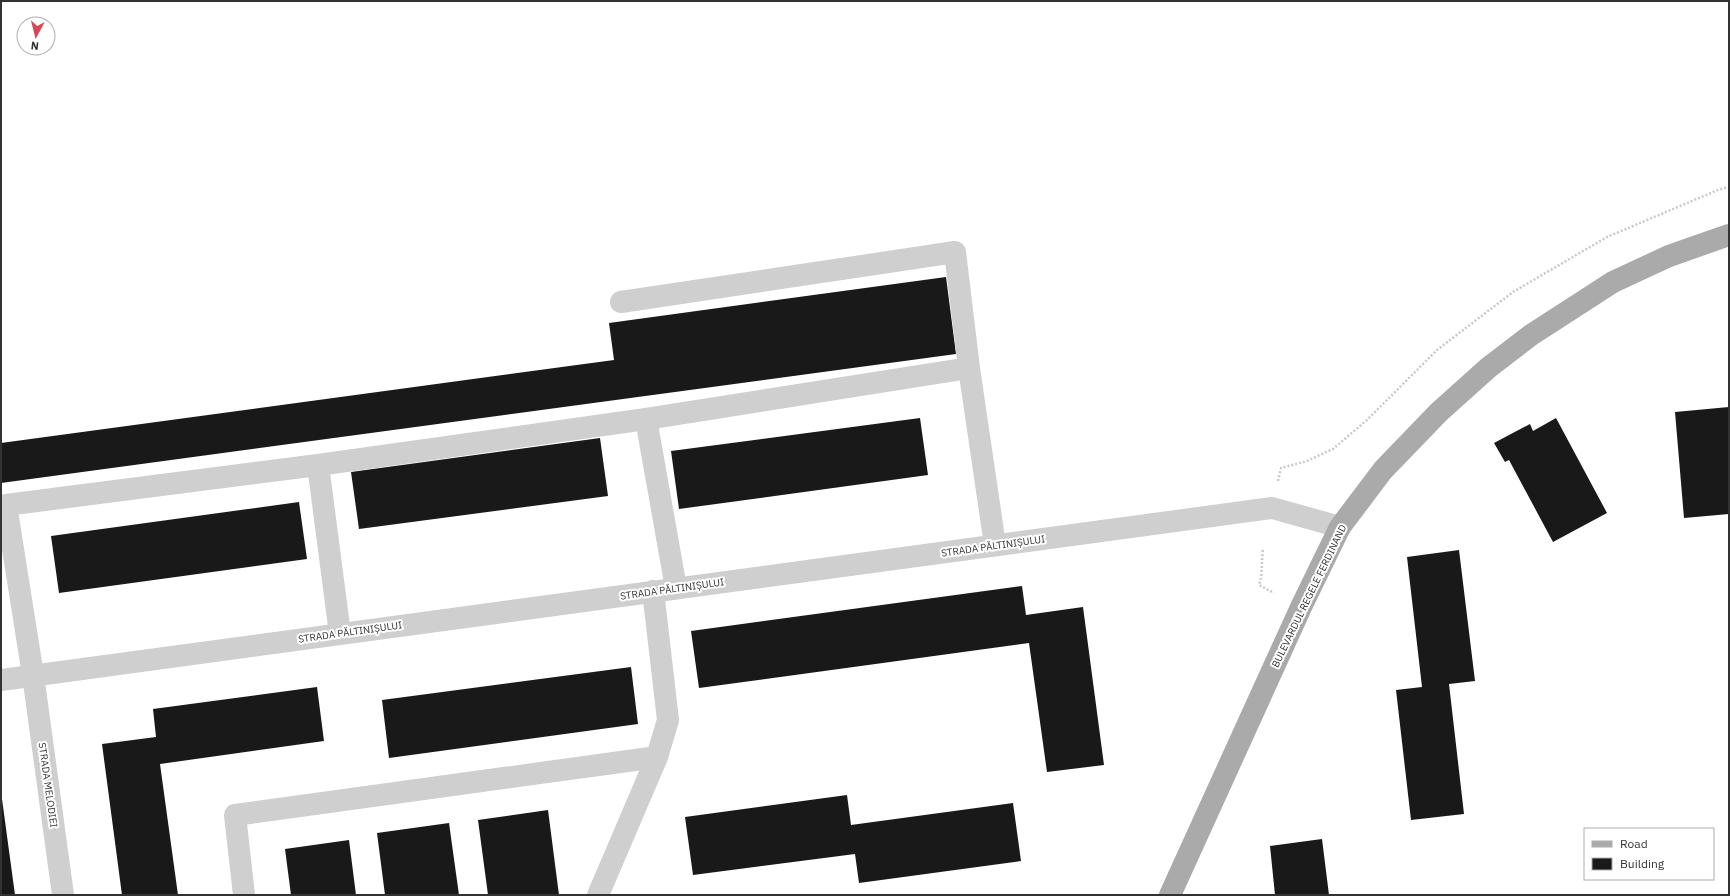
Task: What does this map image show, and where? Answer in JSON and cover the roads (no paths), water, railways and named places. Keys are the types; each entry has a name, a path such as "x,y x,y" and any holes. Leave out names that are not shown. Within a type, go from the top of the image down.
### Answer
{"main road":[{"name":"BULEVARDUL REGELE FERDINAND","path":"1170,895 1302,605 1340,527 1383,470 1439,412 1488,368 1531,335 1613,282 1669,256 1729,235"}],"street":[{"path":"620,302 955,252 969,368 995,545"},
{"path":"4,505 318,465 646,419 969,368"},
{"path":"646,419 676,588"},
{"path":"318,465 340,634"},
{"name":"STRADA MELODIEI","path":"4,505 33,675 63,895"},
{"name":"STRADA PĂLTINIȘULUI","path":"1,680 1272,508 1340,527"},
{"path":"598,895 657,757 668,720 653,591"},
{"path":"244,895 234,815 657,757"}]}
